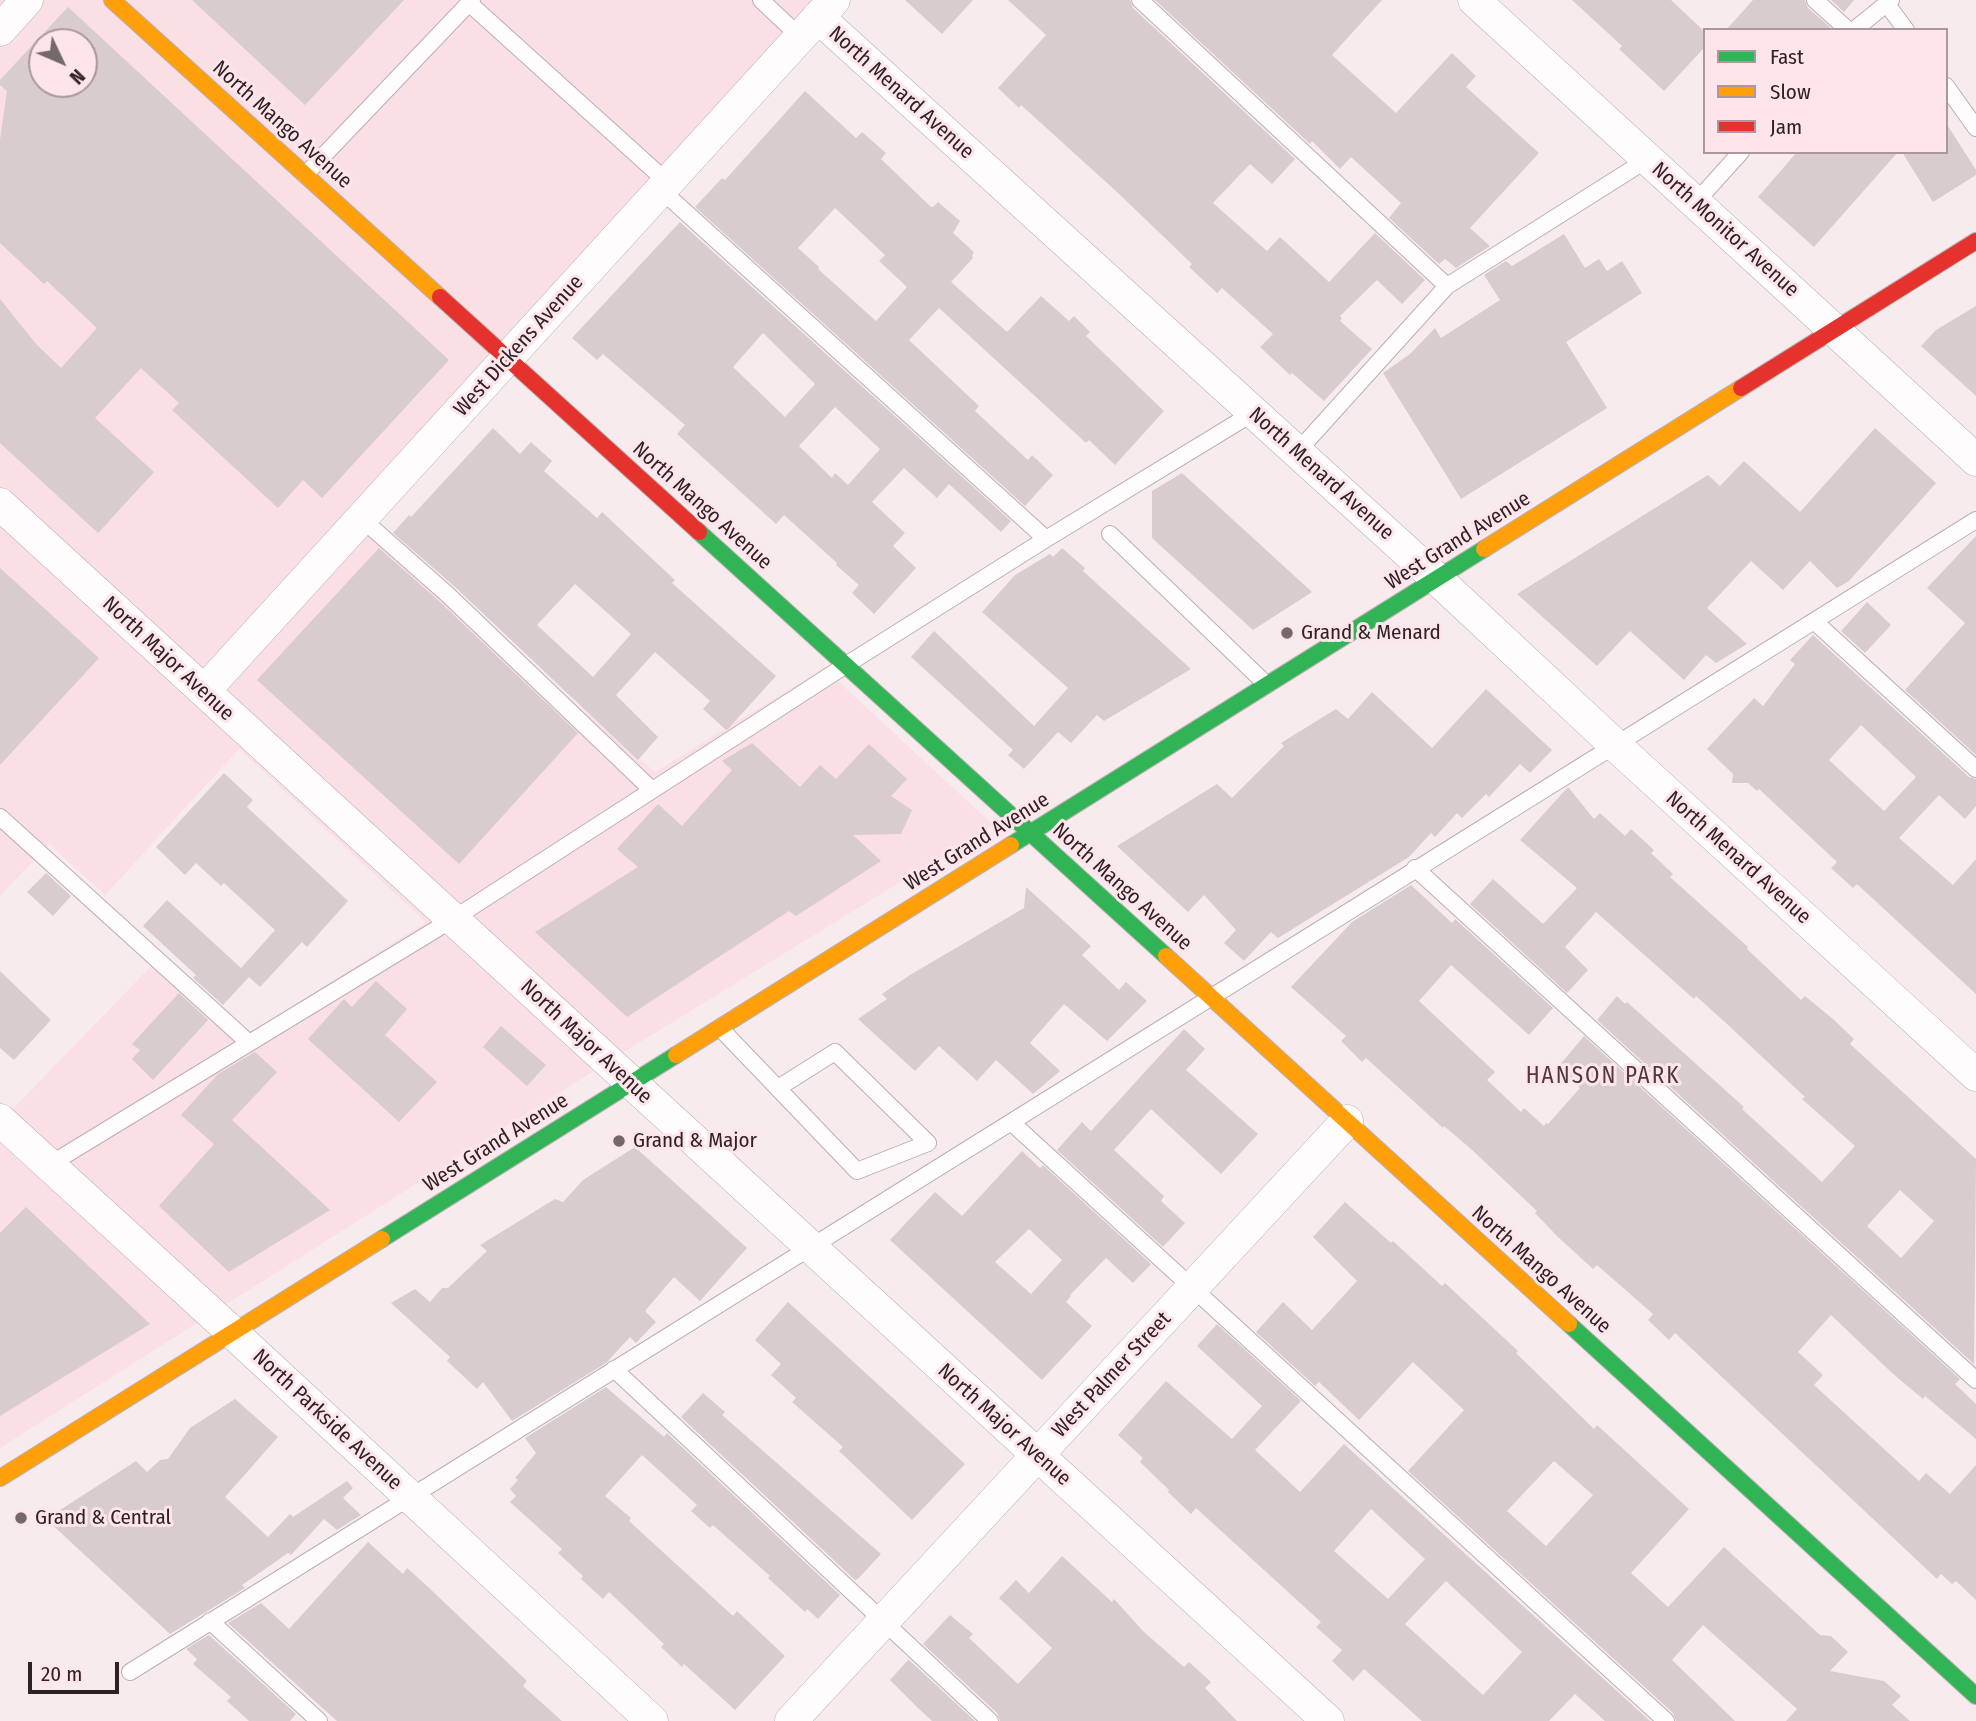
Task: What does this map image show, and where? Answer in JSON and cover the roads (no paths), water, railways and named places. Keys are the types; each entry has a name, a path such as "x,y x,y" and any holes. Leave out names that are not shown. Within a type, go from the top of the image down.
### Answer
{"street":[{"path":"0,30 27,0"},
{"name":"North Mango Avenue","path":"112,0 1031,832 1976,1696"},
{"name":"North Monitor Avenue","path":"1474,0 1976,460"},
{"name":"West Dickens Avenue","path":"204,691 817,18"},
{"name":"North Menard Avenue","path":"817,18 1437,579 1615,746 1976,1075"},
{"name":"West Grand Avenue","path":"0,1478 1976,241"},
{"name":"North Major Avenue","path":"0,504 1328,1721"},
{"name":"North Parkside Avenue","path":"0,1121 652,1721"},
{"name":"West Palmer Street","path":"791,1721 1347,1121"}],"lane":[{"path":"761,0 817,18"},
{"path":"1140,0 1447,286"},
{"path":"1815,0 1846,28"},
{"path":"305,175 470,1 663,185 1046,539"},
{"path":"1856,28 1889,1 1905,28"},
{"path":"1948,89 1976,128"},
{"path":"1695,202 1739,154"},
{"path":"1297,452 1447,286 1648,159"},
{"path":"49,1165 453,919 846,665 1046,539 1254,413"},
{"path":"362,519 447,594 652,790"},
{"path":"130,1672 1976,520"},
{"path":"1110,534 1268,685"},
{"path":"1814,621 1976,769"},
{"path":"0,817 248,1042"},
{"path":"1415,868 1976,1380"},
{"path":"720,1028 857,1171 928,1143 835,1052 778,1088"},
{"path":"1011,1122 1666,1721"},
{"path":"614,1369 990,1721"},
{"path":"211,1621 319,1721"}],"place":[{"name":"Grand & Menard","path":"1287,633"},
{"name":"Grand & Major","path":"619,1141"},
{"name":"Grand & Central","path":"21,1518"}],"district":[{"name":"HANSON PARK","path":"1603,1077"}]}
